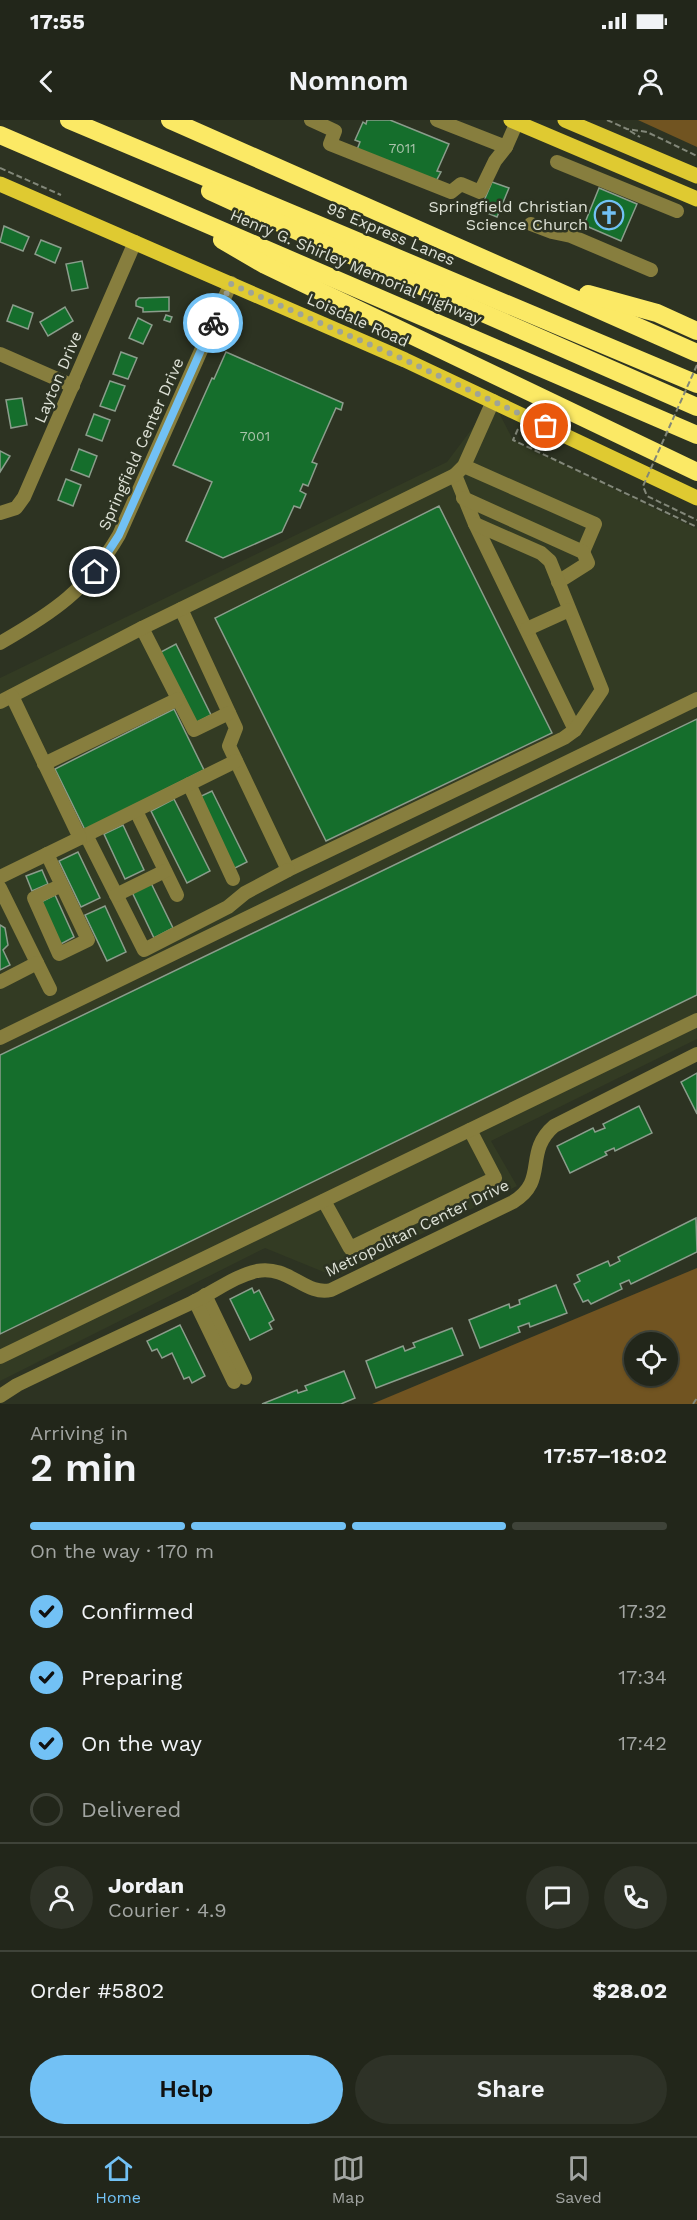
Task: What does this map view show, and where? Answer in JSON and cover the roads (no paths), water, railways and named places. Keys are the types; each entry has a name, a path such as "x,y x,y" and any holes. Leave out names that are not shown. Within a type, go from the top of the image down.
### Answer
{"highway":[{"name":"95 Express Lanes","path":"69,120 697,384"},
{"path":"170,120 697,353"},
{"name":"Henry G. Shirley Memorial Highway","path":"0,135 697,435"},
{"path":"133,147 201,186 281,224 697,406"},
{"path":"164,205 265,265 697,472"},
{"path":"540,282 643,309 697,331"}],"main road":[{"path":"566,120 697,176"},
{"path":"514,121 697,199"},
{"path":"670,186 678,167"},
{"name":"Loisdale Road","path":"0,184 492,401 697,498"}],"street":[{"path":"310,120 338,125 330,144 451,192 461,184 480,192 495,161 506,147 514,121"},
{"path":"441,121 506,147"},
{"path":"585,173 593,154"},
{"path":"557,162 676,211"},
{"path":"660,204 670,186"},
{"path":"531,224 571,236 651,270"},
{"name":"Layton Drive","path":"0,513 16,508 24,498 135,242"},
{"name":"Springfield Center Drive","path":"0,643 63,604 90,578 107,555 119,535 231,284"},
{"path":"0,354 73,386"},
{"path":"492,401 459,470 463,498 575,730"},
{"path":"475,524 541,553 550,561 602,690 575,730 564,738 288,870 245,893 228,907 144,950 44,764 6,699 142,628 459,470 595,524 583,552"},
{"path":"463,498 583,552 588,563 558,582"},
{"path":"181,609 236,728 229,746 288,870"},
{"path":"527,629 569,610"},
{"path":"142,628 194,730 229,712"},
{"path":"44,764 178,699"},
{"path":"0,1038 697,699"},
{"path":"0,877 236,761"},
{"path":"189,784 234,879"},
{"path":"135,811 177,895"},
{"path":"47,854 62,885 88,940 59,954 34,898 62,885"},
{"path":"116,895 165,871"},
{"path":"0,888 50,989"},
{"path":"0,982 37,963"},
{"path":"0,1357 697,1020"},
{"name":"Metropolitan Center Drive","path":"0,1396 17,1385 248,1274 266,1270 286,1274 313,1289 331,1290 513,1202 526,1193 533,1182 539,1145 554,1126 697,1054"},
{"path":"324,1201 350,1248 495,1178 470,1130"},
{"path":"200,1298 239,1380"}],"place":[{"name":"Springfield Christian Science Church","path":"609,215"}]}
